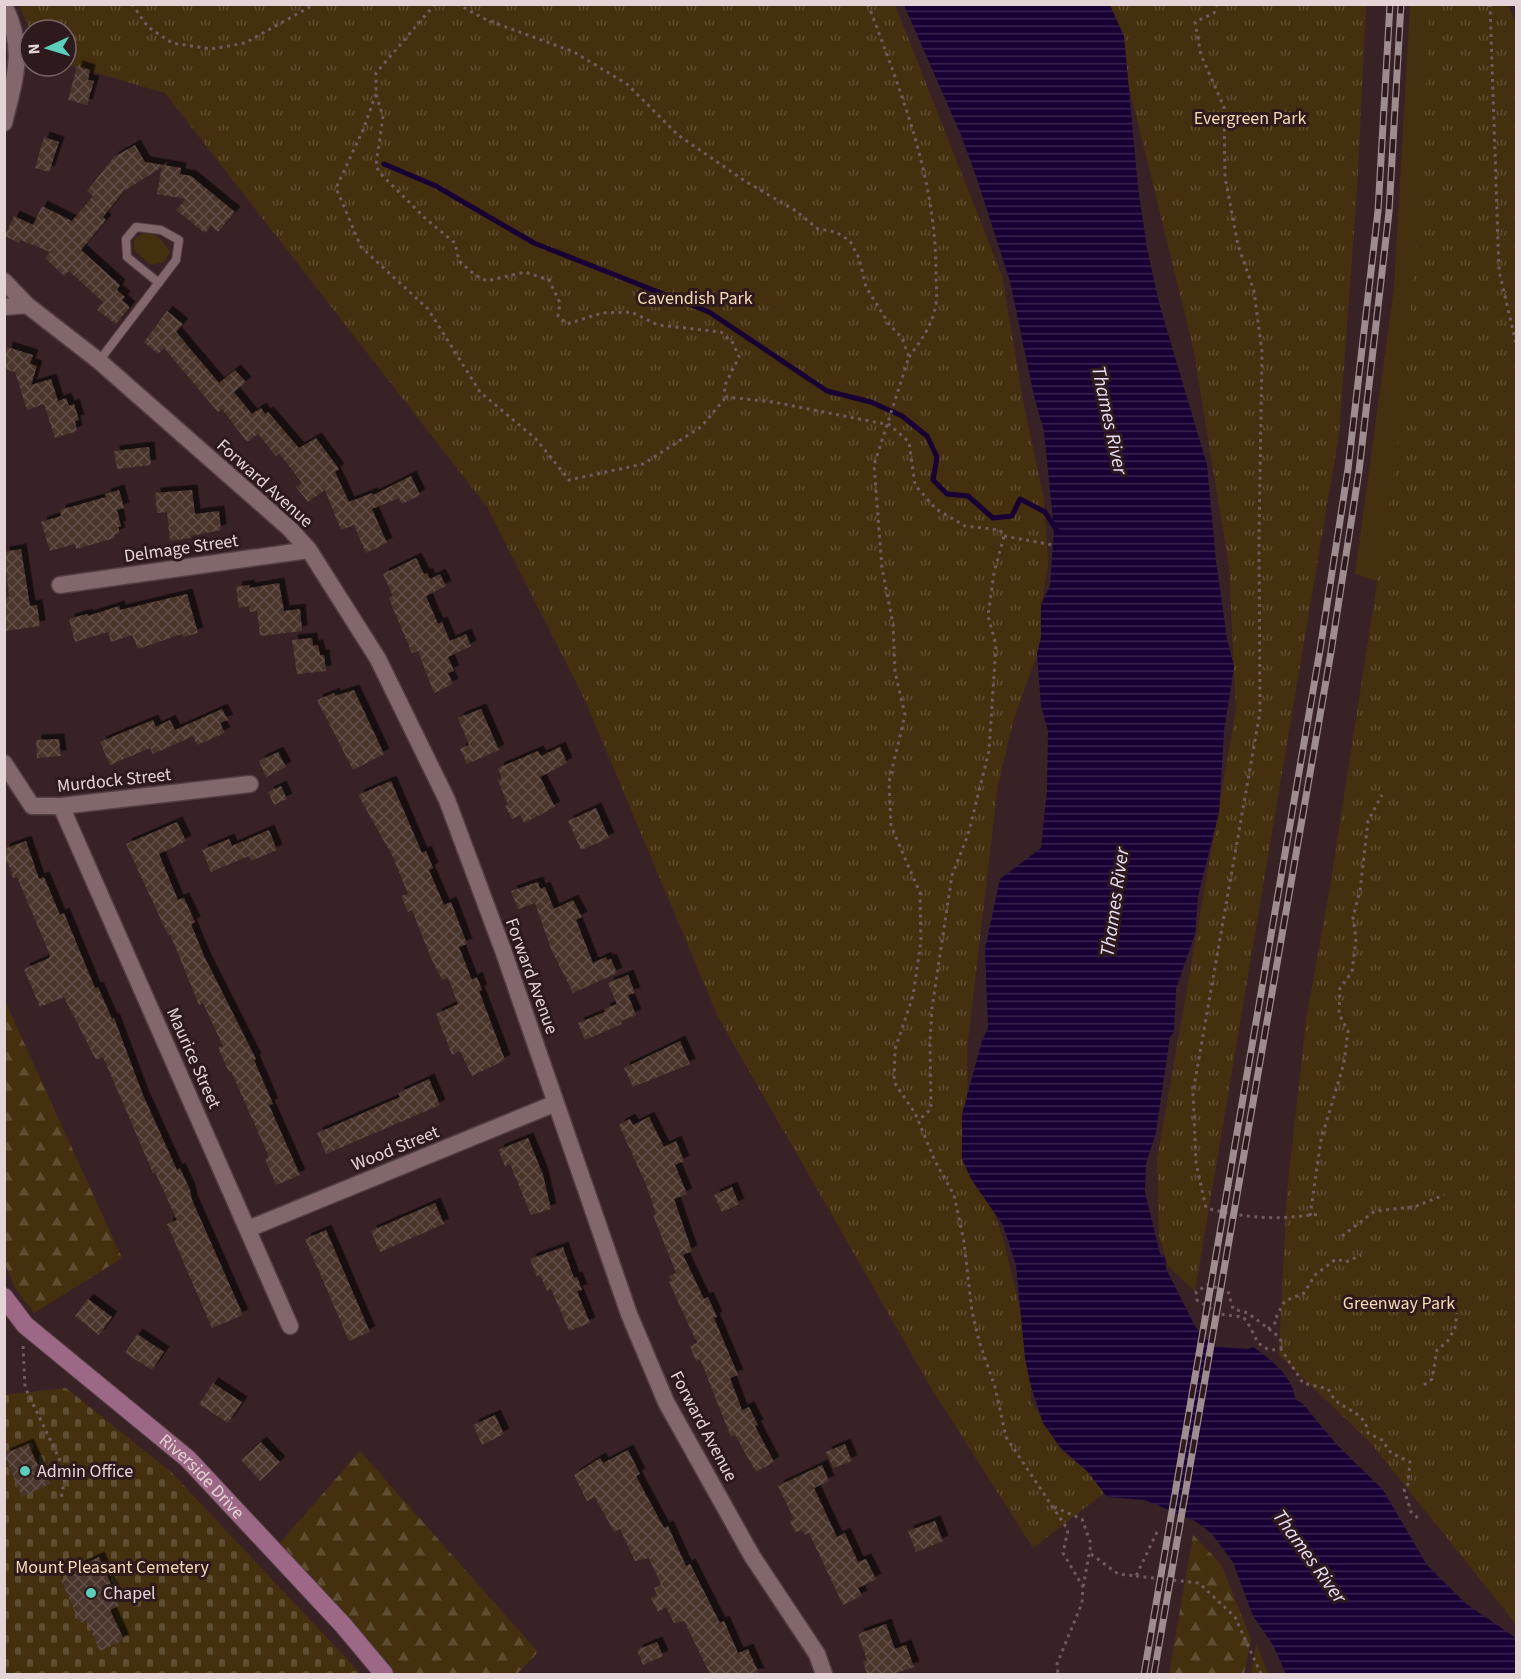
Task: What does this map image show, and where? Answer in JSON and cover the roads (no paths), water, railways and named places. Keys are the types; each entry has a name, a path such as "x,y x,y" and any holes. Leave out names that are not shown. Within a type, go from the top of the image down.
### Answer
{"main road":[{"name":"Riverside Drive","path":"4,1297 25,1325 188,1460 342,1625 384,1674"}],"street":[{"path":"4,5 16,28 18,70 4,123"},
{"name":"Forward Avenue","path":"4,281 27,305 99,361 289,528 309,550 378,659 447,800 556,1103 628,1314 666,1402 752,1556 817,1654 825,1674"},
{"path":"4,307 27,305"},
{"name":"Delmage Street","path":"60,585 309,550"},
{"name":"Murdock Street","path":"4,763 32,806 61,806 250,784"},
{"name":"Maurice Street","path":"61,806 290,1326"},
{"name":"Wood Street","path":"248,1229 556,1103"}],"lane":[{"path":"99,361 159,283 176,260 179,240 161,230 136,227 126,239 127,257 159,283"}],"water":[{"name":"Thames River","path":"904,5 1110,5 1124,36 1138,188 1147,248 1159,303 1207,465 1216,561 1227,639 1234,667 1224,731 1219,813 1198,896 1195,934 1176,989 1174,1032 1170,1037 1156,1132 1146,1164 1145,1192 1160,1254 1165,1256 1166,1269 1196,1328 1218,1347 1248,1349 1253,1347 1280,1369 1294,1391 1295,1399 1303,1404 1337,1445 1383,1490 1427,1565 1465,1603 1516,1638 1516,1674 1286,1674 1273,1645 1253,1616 1233,1562 1211,1533 1195,1521 1145,1500 1107,1497 1087,1471 1060,1447 1043,1423 1030,1383 1025,1358 1016,1265 1003,1225 971,1179 962,1159 962,1114 982,1041 988,1028 985,949 1000,879 1041,848 1047,790 1048,731 1041,706 1037,653 1041,637 1041,604 1050,586 1054,530 1044,431 1034,396 1010,281 961,135"}],"waterway":[{"path":"384,164 436,186 534,243 709,312 827,391 871,402 902,416 927,436 937,457 933,480 947,494 968,496 993,518 1012,516 1020,499 1045,512 1058,532"}],"railway":[{"path":"1144,1674 1320,650 1348,469 1378,211 1390,4"},
{"path":"1154,1674 1331,652 1359,471 1389,212 1401,4"}],"place":[{"name":"Admin Office","path":"25,1471"},
{"name":"Chapel","path":"91,1593"}],"park label":[{"name":"Evergreen Park","path":"1250,118"},
{"name":"Cavendish Park","path":"695,298"},
{"name":"Greenway Park","path":"1399,1303"},
{"name":"Mount Pleasant Cemetery","path":"112,1567"}]}
